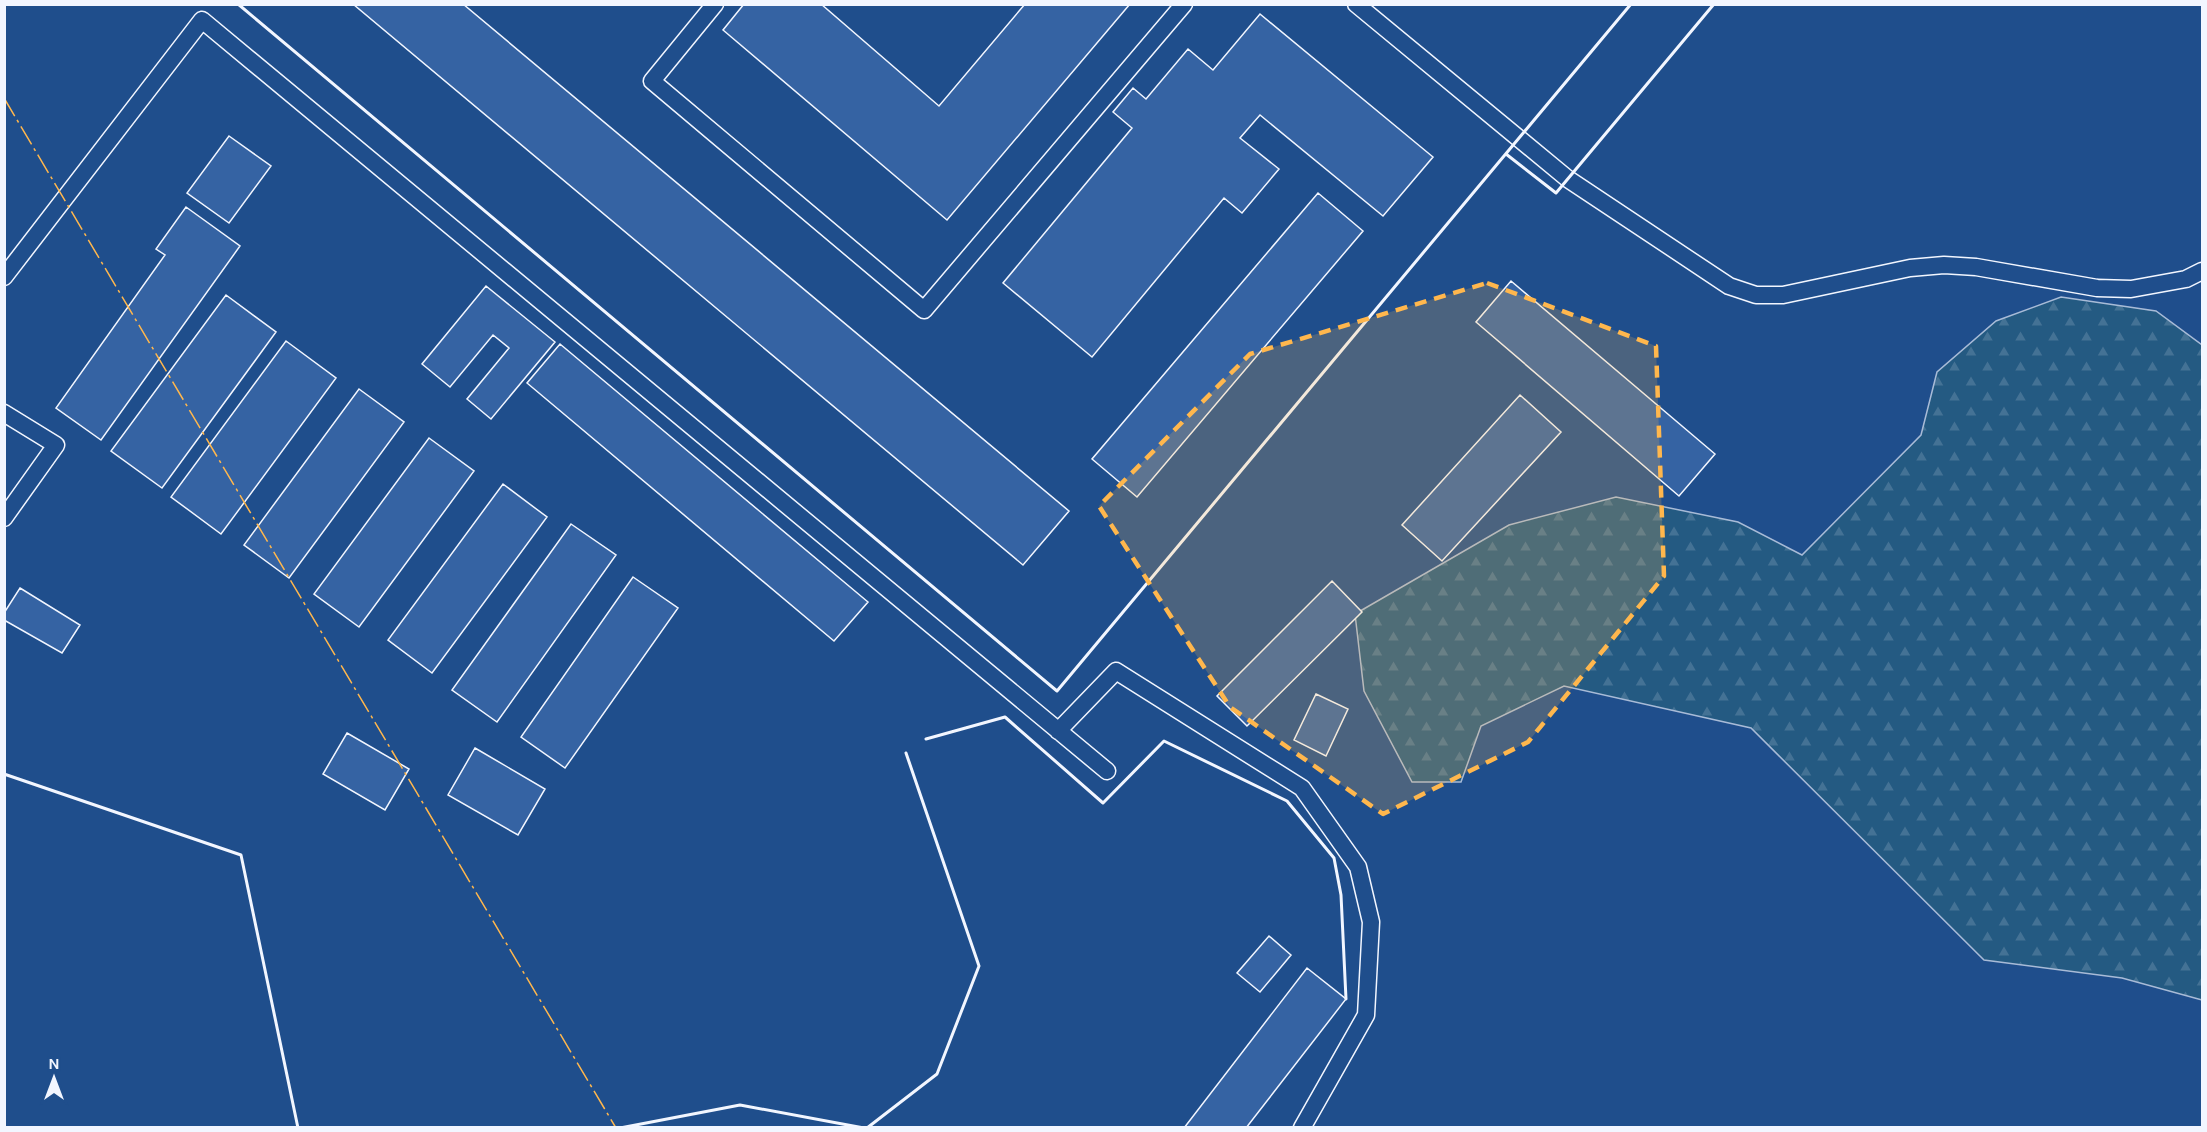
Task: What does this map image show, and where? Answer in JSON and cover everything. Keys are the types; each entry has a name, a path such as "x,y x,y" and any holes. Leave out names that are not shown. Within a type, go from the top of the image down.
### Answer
{"lane":[{"path":"715,4 652,81 924,310 1184,4"},
{"path":"1356,4 1568,179 1729,286 1756,295 1783,295 1910,268 1944,265 1976,267 2097,288 2131,289 2186,279 2202,272"},
{"path":"4,276 202,20 1107,771"},
{"path":"4,413 56,445 4,518"},
{"path":"1058,731 1116,671 1302,788 1358,867 1371,922 1366,1015 1302,1128"}],"highlighted area":[{"path":"1487,283 1656,346 1664,576 1528,742 1383,814 1230,707 1099,506 1250,354"}],"green space":[{"path":"2061,297 2156,311 2202,345 2202,1000 2122,978 1984,960 1751,728 1564,686 1481,726 1461,782 1412,782 1364,691 1355,614 1509,525 1616,497 1738,522 1802,555 1921,435 1937,372 1996,321"}],"building":[{"path":"353,4 463,4 1069,511 1023,565"},
{"path":"744,4 821,4 939,106 1025,4 1130,4 947,220 723,30"},
{"path":"1260,14 1433,157 1383,216 1260,115 1240,138 1279,169 1242,213 1224,198 1092,357 1003,283 1132,128 1113,112 1133,88 1146,99 1188,49 1213,70"},
{"path":"229,136 271,166 229,223 187,193"},
{"path":"1318,193 1363,231 1137,497 1092,459"},
{"path":"186,207 240,246 101,440 56,408 165,255 156,249"},
{"path":"1511,281 1715,454 1679,496 1476,322"},
{"path":"486,286 555,342 491,419 467,399 509,348 493,335 450,387 422,364"},
{"path":"226,295 276,332 162,488 111,451"},
{"path":"286,341 336,378 221,534 171,497"},
{"path":"560,344 868,602 834,641 527,383"},
{"path":"359,389 404,422 289,578 244,545"},
{"path":"1520,395 1561,432 1442,561 1402,525"},
{"path":"429,438 474,471 359,627 314,594"},
{"path":"503,484 547,517 432,673 388,640"},
{"path":"571,524 616,555 497,722 452,690"},
{"path":"633,577 678,608 565,768 521,737"},
{"path":"1332,581 1362,612 1247,726 1217,696"},
{"path":"20,588 80,625 62,653 4,620 4,613"},
{"path":"1316,694 1348,709 1326,756 1294,740"},
{"path":"347,733 409,769 385,810 323,774"},
{"path":"475,748 545,789 518,835 448,795"},
{"path":"1269,936 1291,955 1260,992 1237,973"},
{"path":"1307,968 1346,999 1246,1128 1184,1128"}],"wall":[{"path":"238,4 1057,691 1631,4"},
{"path":"1506,154 1556,193 1714,4"},
{"path":"926,739 1005,717 1103,803 1164,741 1287,801 1334,858 1341,895 1346,999"},
{"path":"867,1128 937,1074 979,966 906,753"},
{"path":"4,774 241,855 298,1128"},
{"path":"620,1128 740,1105 864,1128"}],"power":[{"path":"4,98 616,1128"}]}
